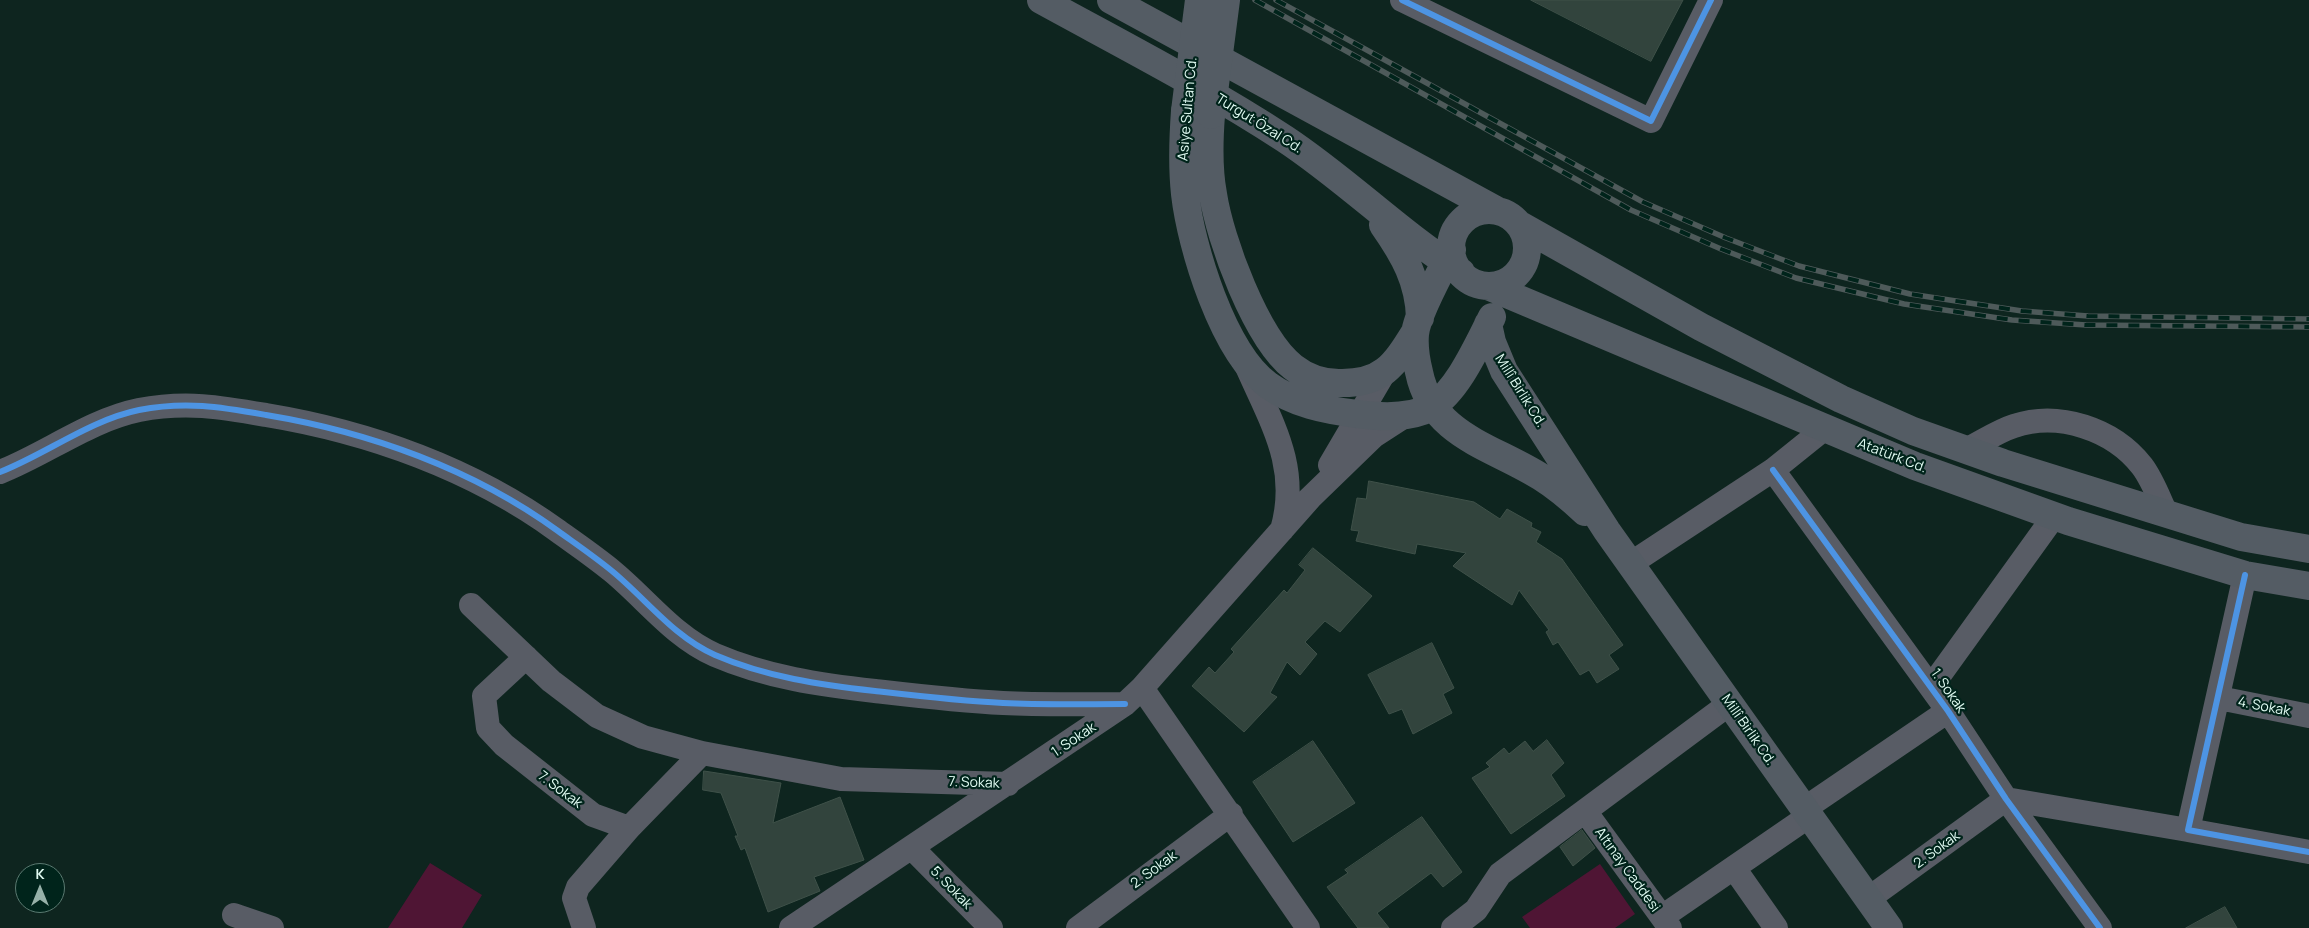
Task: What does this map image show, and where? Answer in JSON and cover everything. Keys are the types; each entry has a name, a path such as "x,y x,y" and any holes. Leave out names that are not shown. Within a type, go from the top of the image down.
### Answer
{"main road":[{"name":"Turgut Özal Cd.","path":"1041,0 1244,114 1313,158 1368,204 1453,262"},
{"path":"1111,0 1509,218 1702,327 1841,399 1913,431 1966,450 2241,537 2309,549"},
{"name":"Asiye Sultan Cd.","path":"1199,0 1198,113 1210,168 1218,222 1237,273 1257,316 1272,343 1293,367 1318,380 1349,383 1363,382 1384,373 1403,352 1453,262"},
{"name":"Asiye Sultan Cd.","path":"1226,0 1183,168 1189,218 1206,280 1220,314 1243,359 1266,384 1292,400 1369,417 1420,410"},
{"name":"Millî Birlik Cd.","path":"1368,204 1408,264 1418,292 1420,410 1446,423 1473,442 1540,476 1564,492 1607,531"},
{"path":"1420,410 1446,394 1460,374 1488,324 1501,286 1520,271 1526,260 1528,248 1526,236 1509,218 1485,210 1473,214 1462,221 1455,231 1453,262 1476,283 1501,286"},
{"name":"Atatürk Cd.","path":"1501,286 1824,429 1915,466 2055,515 2245,575 2309,586"},
{"name":"Millî Birlik Cd.","path":"1488,324 1492,342 1504,371 1607,531 1889,928"}],"street":[{"path":"1402,0 1651,121 1711,0"},
{"path":"1243,359 1276,432 1286,464 1289,482 1288,499 1281,531"},
{"name":"1. Sokak","path":"791,928 1008,784 1134,696 1310,498 1369,417 1384,373"},
{"path":"1349,383 1362,390 1369,417"},
{"path":"0,472 26,462 93,427 135,411 172,405 205,404 301,421 374,440 451,471 509,500 556,529 612,571 674,629 712,654 756,671 840,687 1003,703 1134,696 1231,814 1308,928"},
{"path":"1966,450 2014,426 2050,420 2083,425 2112,439 2142,466 2166,513"},
{"path":"1630,564 1773,470 1824,429"},
{"name":"1. Sokak","path":"1773,470 1948,711 2006,799 2100,928"},
{"path":"1930,687 2055,515"},
{"path":"2188,830 2245,575"},
{"name":"7. Sokak","path":"471,605 551,681 597,716 643,737 702,753 841,779 1008,784"},
{"name":"7. Sokak","path":"526,656 484,696 488,728 534,771 593,815 629,828"},
{"name":"4. Sokak","path":"2219,698 2309,716"},
{"path":"1453,928 1476,910 1500,874 1729,704"},
{"path":"1666,923 1807,812 1948,711"},
{"path":"584,928 574,898 578,888 629,828 702,753"},
{"path":"2006,799 2309,852"},
{"name":"2. Sokak","path":"1868,899 2006,799"},
{"name":"Altınay Caddesi","path":"1585,811 1666,923"},
{"name":"2. Sokak","path":"1078,928 1231,814"},
{"name":"5. Sokak","path":"912,848 991,928"},
{"path":"1734,868 1776,928"},
{"path":"234,915 272,928"}],"shaded area":[{"path":"430,863 482,895 462,928 388,928"},
{"path":"1600,864 1635,914 1615,928 1530,928 1522,917"}],"building":[{"path":"1531,0 1683,0 1651,61"},
{"path":"1369,481 1474,502 1500,519 1507,509 1532,523 1531,527 1541,532 1536,542 1562,559 1623,645 1609,655 1619,669 1597,683 1589,670 1580,675 1558,642 1553,645 1546,632 1549,630 1519,590 1512,605 1453,566 1466,553 1417,544 1415,554 1356,541 1359,531 1351,530 1357,498 1366,499"},
{"path":"1313,548 1372,596 1340,632 1325,621 1305,642 1317,654 1300,675 1287,662 1270,693 1277,697 1244,732 1192,686 1209,667 1215,673 1234,652 1231,649 1284,590 1287,593 1305,570 1299,565"},
{"path":"1432,643 1454,688 1443,694 1452,713 1413,734 1402,709 1389,714 1368,675"},
{"path":"1547,740 1564,763 1551,775 1565,796 1511,834 1472,778 1490,767 1486,763 1504,748 1509,754 1525,741 1533,751"},
{"path":"1313,741 1355,803 1293,842 1253,782"},
{"path":"704,771 781,783 773,823 840,797 864,860 814,877 820,891 768,912 745,848 741,850 735,836 738,836 721,793 703,790"},
{"path":"1422,817 1462,872 1443,887 1431,873 1377,913 1389,928 1358,928 1327,887 1348,873 1345,870"},
{"path":"1582,830 1595,848 1573,866 1560,847"},
{"path":"2225,907 2237,928 2186,928"}],"railway":[{"path":"1255,0 1631,210 1721,249 1796,278 1904,304 2012,320 2086,325 2309,327"},
{"path":"1276,0 1643,202 1726,238 1799,266 1910,294 2022,311 2088,316 2309,319"}],"cycle path":[{"path":"1402,0 1651,121 1711,0"},
{"path":"0,472 103,421 156,407 203,406 305,422 381,443 419,456 491,489 525,509 599,561 625,582 686,638 715,655 734,663 794,679 855,689 1018,704 1125,704"},
{"path":"1773,470 1948,711 2006,799 2100,928"},
{"path":"2245,575 2188,830 2309,852"}]}
